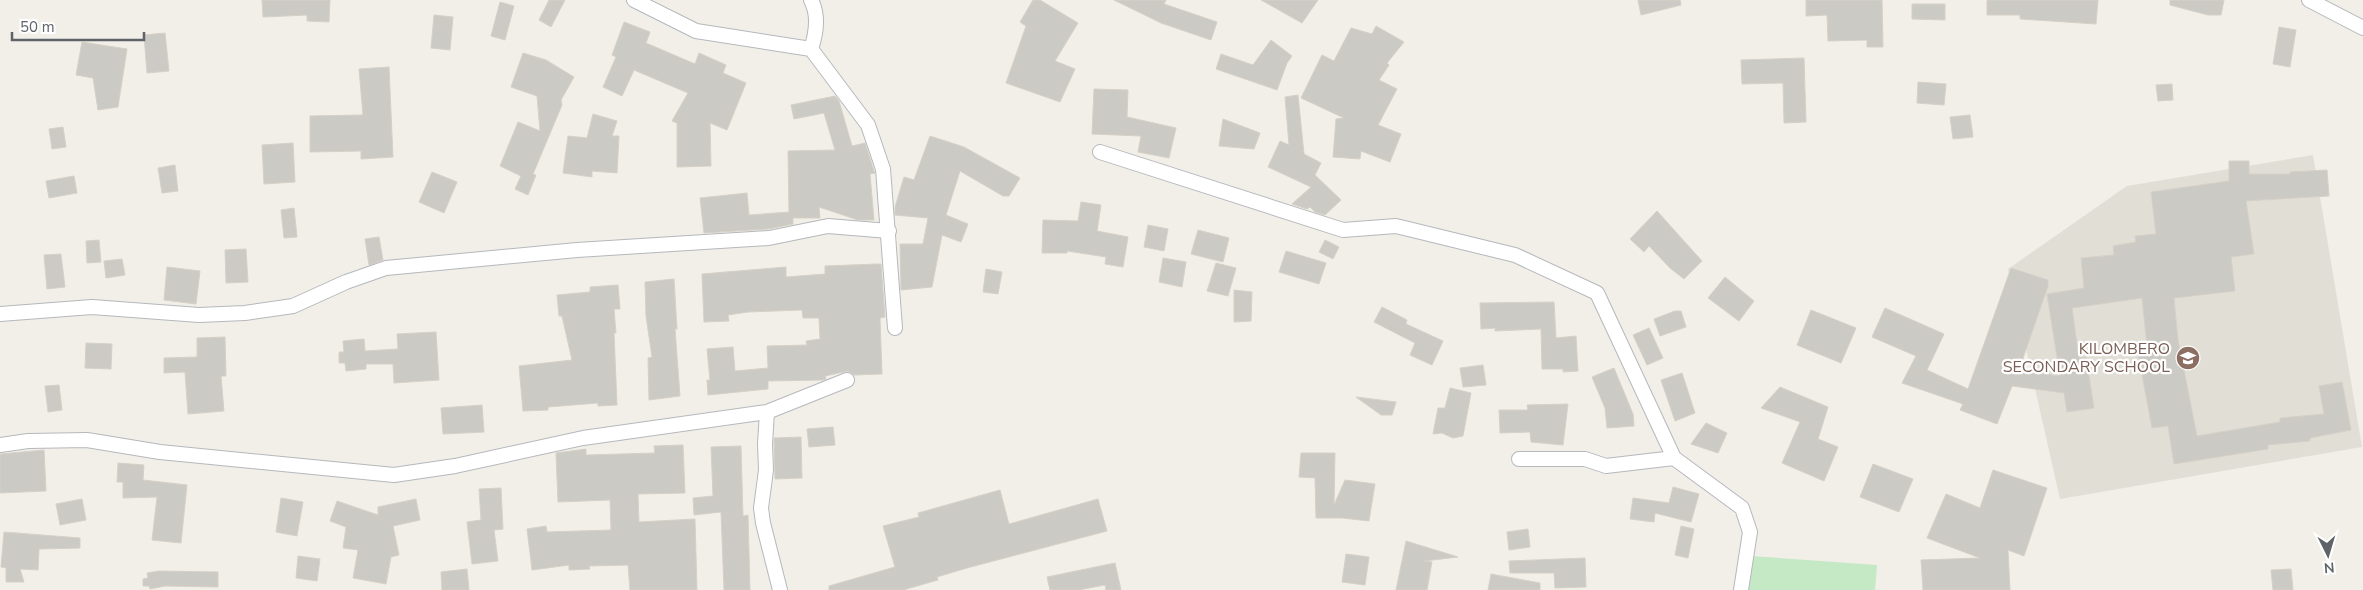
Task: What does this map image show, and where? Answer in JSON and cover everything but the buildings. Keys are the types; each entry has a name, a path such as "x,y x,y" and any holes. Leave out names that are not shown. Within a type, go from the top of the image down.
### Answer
{"street":[{"path":"634,0 696,31 811,49 868,125 883,169 895,328"},
{"path":"811,0 814,5 816,33 811,49"},
{"path":"2310,0 2363,28"},
{"path":"1100,152 1343,230 1396,226 1515,255 1597,293 1674,458 1742,508 1750,532 1742,590"},
{"path":"0,314 92,307 199,315 245,313 293,306 346,282 386,268 578,250 769,238 828,226 889,231"},
{"path":"0,445 28,441 87,440 160,452 394,474 455,466 583,438 767,412 846,380"},
{"path":"767,412 766,470 761,508 780,590"},
{"path":"1519,459 1585,460 1606,466 1674,458"}],"shaded area":[{"name":"KILOMBERO SECONDARY SCHOOL","path":"2313,155 2362,447 2060,499 2008,269 2127,186"}],"green space":[{"path":"1751,556 1877,565 1875,590 1748,590"}],"place":[{"name":"KILOMBERO SECONDARY SCHOOL","path":"2188,358"}]}
